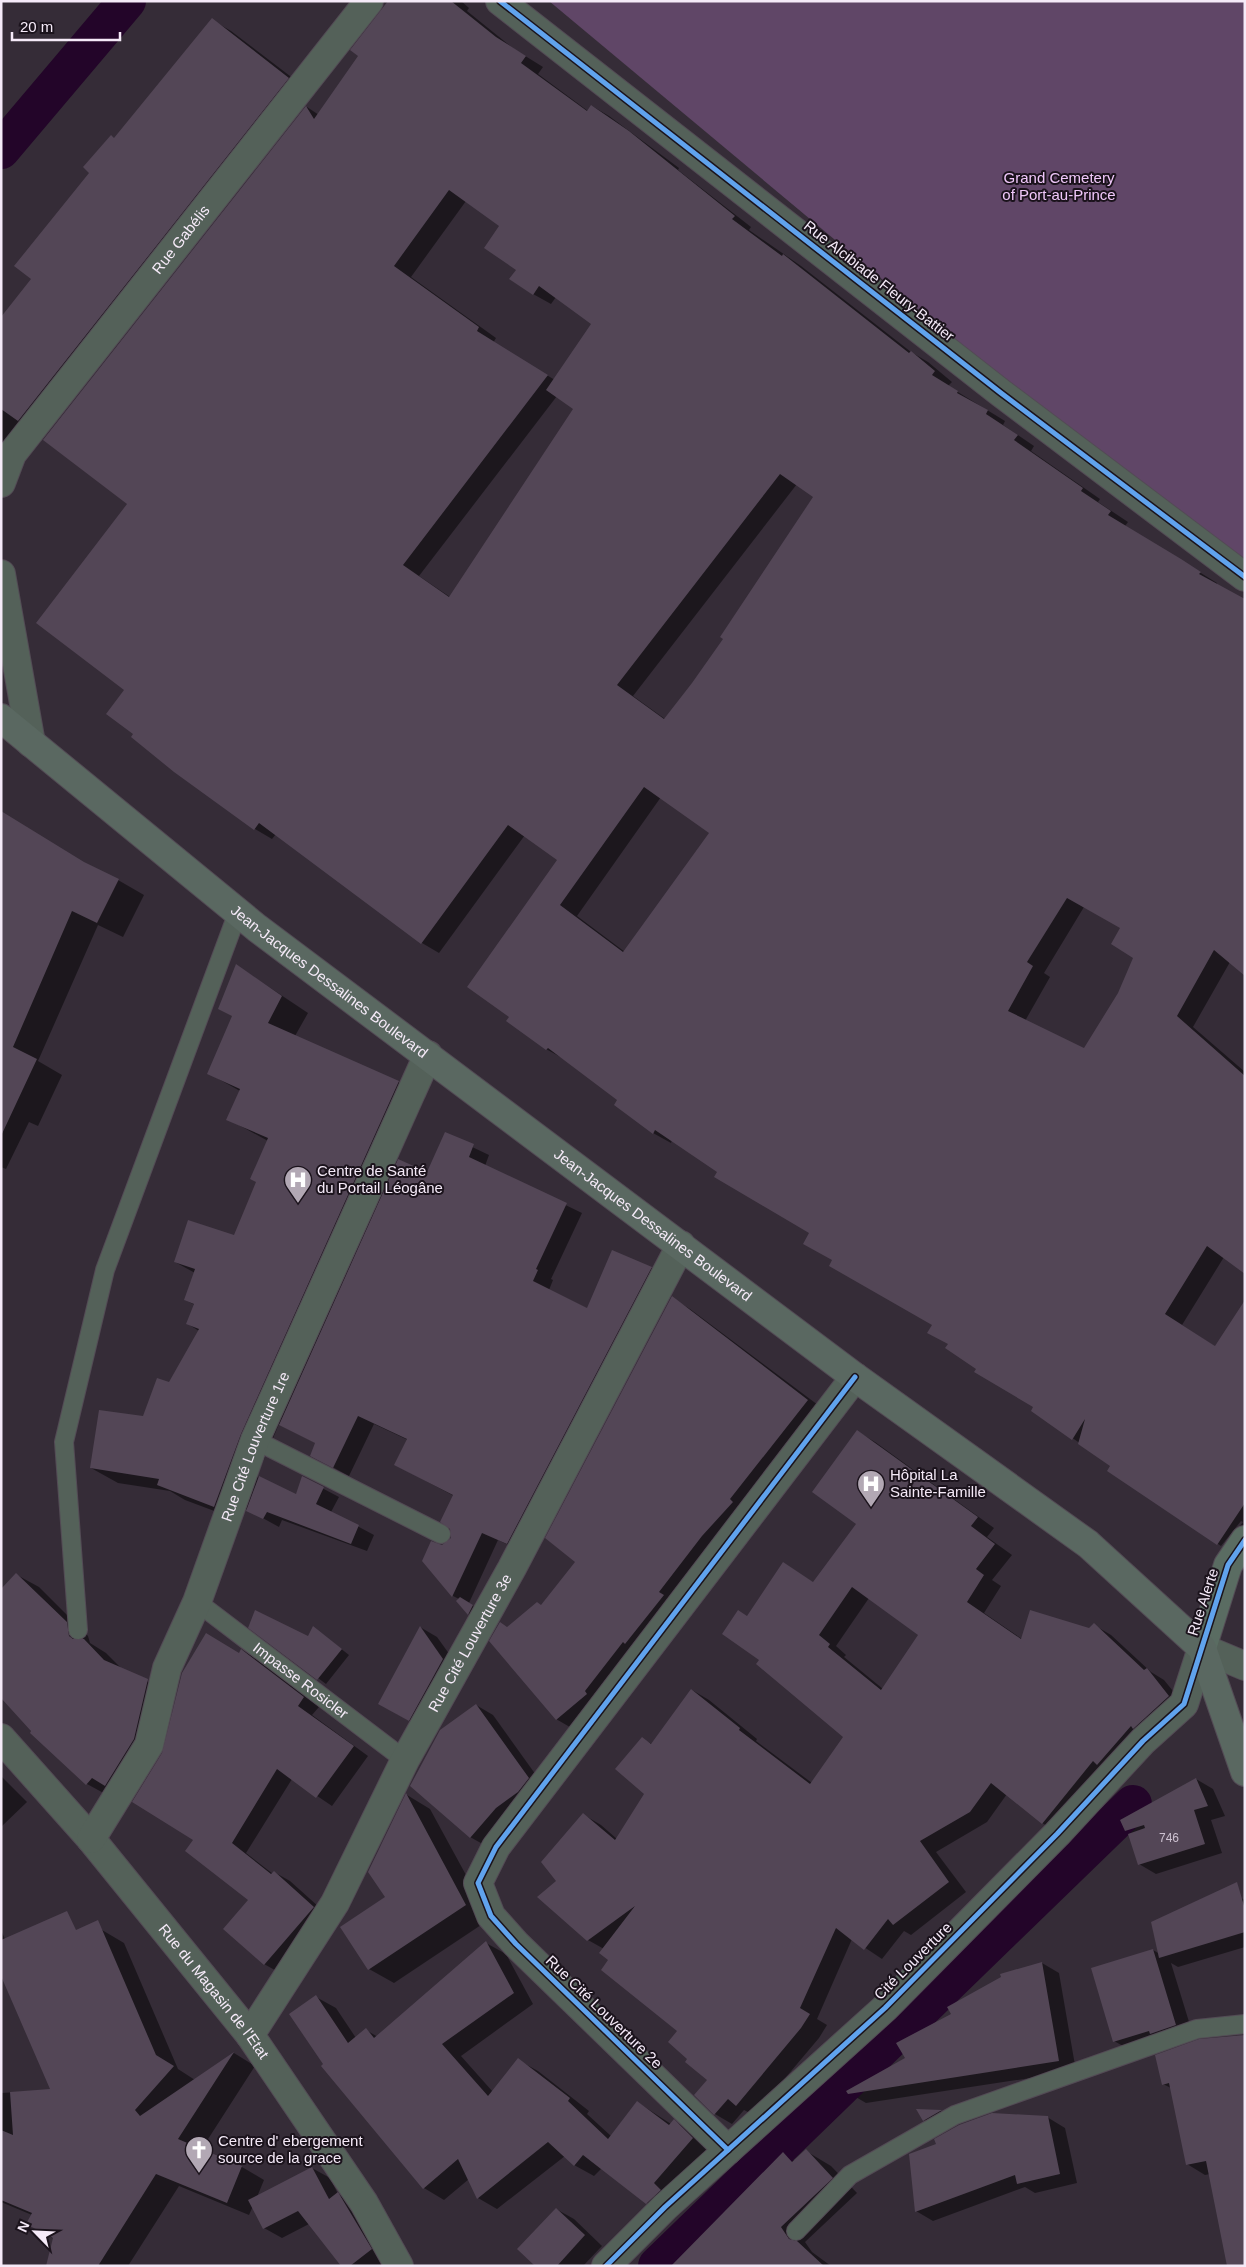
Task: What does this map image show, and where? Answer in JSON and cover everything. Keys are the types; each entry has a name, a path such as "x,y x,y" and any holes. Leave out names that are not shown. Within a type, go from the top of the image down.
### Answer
{"main road":[{"name":"Jean-Jacques Dessalines Boulevard","path":"1,718 238,912 855,1378 1088,1544 1202,1648 1245,1772"}],"street":[{"name":"Rue Gabélis","path":"1,482 12,454 369,1"},
{"name":"Rue Alcibiade Fleury-Battier","path":"500,1 1001,392 1245,577"},
{"path":"1,574 31,743"},
{"name":"Rue Cité Louverture 1re","path":"91,1839 149,1744 167,1668 196,1602 255,1440 428,1055"},
{"name":"Rue Cité Louverture 3e","path":"250,2035 335,1903 405,1760 512,1568 681,1245"},
{"name":"Rue Cité Louverture 2e","path":"728,2150 516,1944 490,1916 478,1882 496,1847 855,1378"},
{"name":"Rue Alerte","path":"1202,1648 1228,1565 1245,1540"},
{"path":"1202,1648 1245,1666"},
{"name":"Cité Louverture","path":"606,2266 728,2150 885,2008 1057,1834 1143,1741 1184,1704 1202,1648"},
{"name":"Rue du Magasin de l'Etat","path":"1,1738 91,1839 250,2035 364,2202 399,2266"}],"lane":[{"path":"78,1630 64,1442 105,1270 238,912"},
{"path":"255,1440 441,1534"},
{"name":"Impasse Rosicler","path":"196,1602 405,1760"},
{"path":"796,2231 850,2176 955,2114 1197,2029 1245,2024"}],"green space":[{"name":"Grand Cemetery of Port-au-Prince","path":"549,1 1245,1 1245,564 1077,442"}],"building":[{"path":"388,1 451,1 496,37 526,56 521,63 587,111 591,105 629,131 735,216 732,219 782,256 783,254 909,353 911,351 935,371 932,375 958,391 957,393 988,410 986,414 1018,435 1014,440 1083,488 1081,491 1111,511 1108,515 1201,572 1199,574 1245,599 1245,976 1214,950 1177,1016 1245,1076 1245,1274 1207,1246 1165,1314 1215,1346 1245,1300 1245,1503 1217,1545 1107,1471 1110,1466 1078,1444 1085,1419 1072,1440 1031,1411 1033,1407 974,1372 976,1369 945,1348 948,1344 927,1333 932,1325 829,1266 832,1260 803,1244 809,1233 714,1177 717,1172 655,1130 653,1134 614,1105 617,1100 548,1048 546,1050 506,1021 509,1017 467,987 557,860 508,825 421,944 259,823 254,830 174,772 131,737 133,734 106,714 124,690 36,623 127,504 43,440 306,106 314,119 358,56 350,50","holes":["449,190 499,226 484,248 516,270 509,279 533,295 539,286 591,324 546,390 573,409 449,597 403,565 548,375 477,331 479,327 394,266","780,474 813,497 720,637 723,639 664,719 617,685","644,787 709,833 623,952 560,905","1067,898 1120,928 1111,944 1133,958 1118,993 1084,1048 1008,1011 1033,966 1027,962"]},
{"path":"212,18 289,78 18,421 1,409 1,317 31,279 14,266 89,173 83,167 111,135 114,138"},
{"path":"1,811 84,862 119,879 97,923 72,911 13,1047 37,1059 1,1136"},
{"path":"236,964 282,996 268,1023 399,1081 241,1434 214,1507 157,1485 159,1479 90,1468 99,1410 143,1416 157,1378 169,1382 199,1329 186,1324 194,1304 184,1300 195,1269 174,1262 188,1220 234,1235 256,1182 250,1179 268,1138 226,1120 240,1089 207,1074 232,1016 218,1009"},
{"path":"445,1132 474,1144 469,1157 567,1203 536,1269 538,1270 533,1281 587,1308 612,1250 652,1267 507,1544 482,1533 452,1597 422,1561 431,1541 442,1545 451,1538 450,1529 440,1522 453,1495 394,1465 407,1439 358,1416 333,1468 310,1456 315,1443 279,1425 398,1159 427,1172"},
{"path":"672,1296 808,1400 730,1499 733,1502 702,1536 659,1592 664,1595 625,1644 623,1642 585,1691 587,1694 556,1720 489,1641 500,1622 507,1627 537,1602 541,1605 575,1562 545,1538"},
{"path":"857,1430 978,1517 971,1526 995,1544 976,1569 984,1575 967,1602 1021,1639 1030,1610 1089,1628 1094,1623 1144,1670 1147,1668 1169,1696 1133,1729 1131,1726 1097,1765 1093,1761 1042,1824 991,1783 970,1812 920,1841 949,1882 893,1925 888,1919 864,1950 836,1928 800,2008 810,2014 801,2028 736,2106 728,2099 714,2115 694,2095 707,2080 685,2062 687,2059 668,2042 677,2031 601,1970 608,1960 599,1953 635,1906 587,1941 537,1897 556,1881 541,1862 583,1813 615,1840 644,1794 615,1769 642,1737 651,1744 691,1689 740,1728 739,1730 810,1784 843,1737 756,1664 759,1660 722,1634 738,1610 747,1616 783,1562 813,1582 856,1524 812,1492","holes":["852,1587 918,1635 881,1690 828,1647 830,1644 819,1635"]},
{"path":"259,1476 296,1494 302,1476 324,1487 316,1504 359,1525 351,1544 267,1512 263,1519 246,1511"},
{"path":"16,1573 67,1622 69,1636 73,1639 84,1639 104,1660 148,1679 134,1739 105,1786 92,1778 86,1785 30,1733 31,1731 1,1698 1,1589"},
{"path":"460,1597 473,1605 468,1615 456,1601"},
{"path":"255,1610 308,1636 313,1626 342,1649 317,1680 248,1628"},
{"path":"420,1626 443,1659 409,1721 378,1704"},
{"path":"206,1633 239,1653 241,1649 304,1697 298,1706 354,1746 316,1798 277,1769 232,1843 271,1874 274,1871 314,1907 264,1965 223,1929 248,1900 185,1851 193,1840 132,1802 162,1753 182,1673"},
{"path":"476,1704 529,1778 518,1792 496,1808 470,1838 410,1786 440,1730"},
{"path":"1196,1778 1208,1806 1194,1810 1205,1844 1138,1865 1128,1834 1145,1828 1144,1825 1125,1831 1120,1820"},
{"path":"406,1793 466,1905 368,1970 340,1927 385,1897 368,1872"},
{"path":"1237,1882 1245,1909 1245,1932 1159,1958 1151,1922"},
{"path":"67,1911 76,1930 98,1920 156,2055 174,2066 135,2110 140,2116 234,2052 178,2139 242,2166 227,2203 156,2174 98,2266 46,2266 53,2238 26,2224 32,2213 1,2200 1,2130 13,2135 10,2092 50,2089 1,1976 1,1940"},
{"path":"486,1941 514,1993 442,2044 488,2096 518,2058 570,2098 568,2101 608,2139 637,2101 669,2125 674,2119 693,2138 654,2183 661,2190 646,2204 583,2155 574,2166 548,2142 477,2199 458,2159 423,2189 321,2066 323,2064 289,2014 316,1995 348,2043 366,2028 374,2038"},
{"path":"1153,1949 1176,2025 1150,2034 1149,2031 1113,2042 1091,1968"},
{"path":"1042,1962 1059,2061 848,2094 846,2091 905,2058 896,2043 951,2014 947,2007 1001,1977 1000,1974"},
{"path":"1245,2035 1245,2266 1227,2266 1206,2161 1186,2165 1169,2083 1162,2085 1155,2055 1199,2039"},
{"path":"916,2109 942,2110 923,2121"},
{"path":"992,2113 1048,2116 1060,2174 1017,2184 1015,2175 915,2212 909,2154 936,2144 934,2139 959,2125"},
{"path":"806,2149 833,2178 781,2227 789,2239 797,2241 824,2266 671,2266 783,2152 792,2162"},
{"path":"312,2167 329,2199 338,2192 372,2249 350,2266 341,2266 298,2211 263,2229 248,2200"},
{"path":"556,2208 585,2235 557,2266 535,2266 517,2249"}],"waterway":[{"path":"1,150 127,1"},
{"path":"657,2266 1133,1804"}],"cycle path":[{"path":"500,1 1001,393 1245,577"},
{"path":"728,2150 516,1944 491,1916 478,1883 496,1847 855,1377"},
{"path":"606,2266 665,2207 885,2008 1057,1834 1143,1741 1184,1704 1228,1565 1245,1540"}],"place":[{"name":"Centre de Santé du Portail Léogâne","path":"298,1204"},
{"name":"Hôpital La Sainte-Famille","path":"871,1508"},
{"name":"Centre d' ebergement source de la grace","path":"199,2174"}]}
